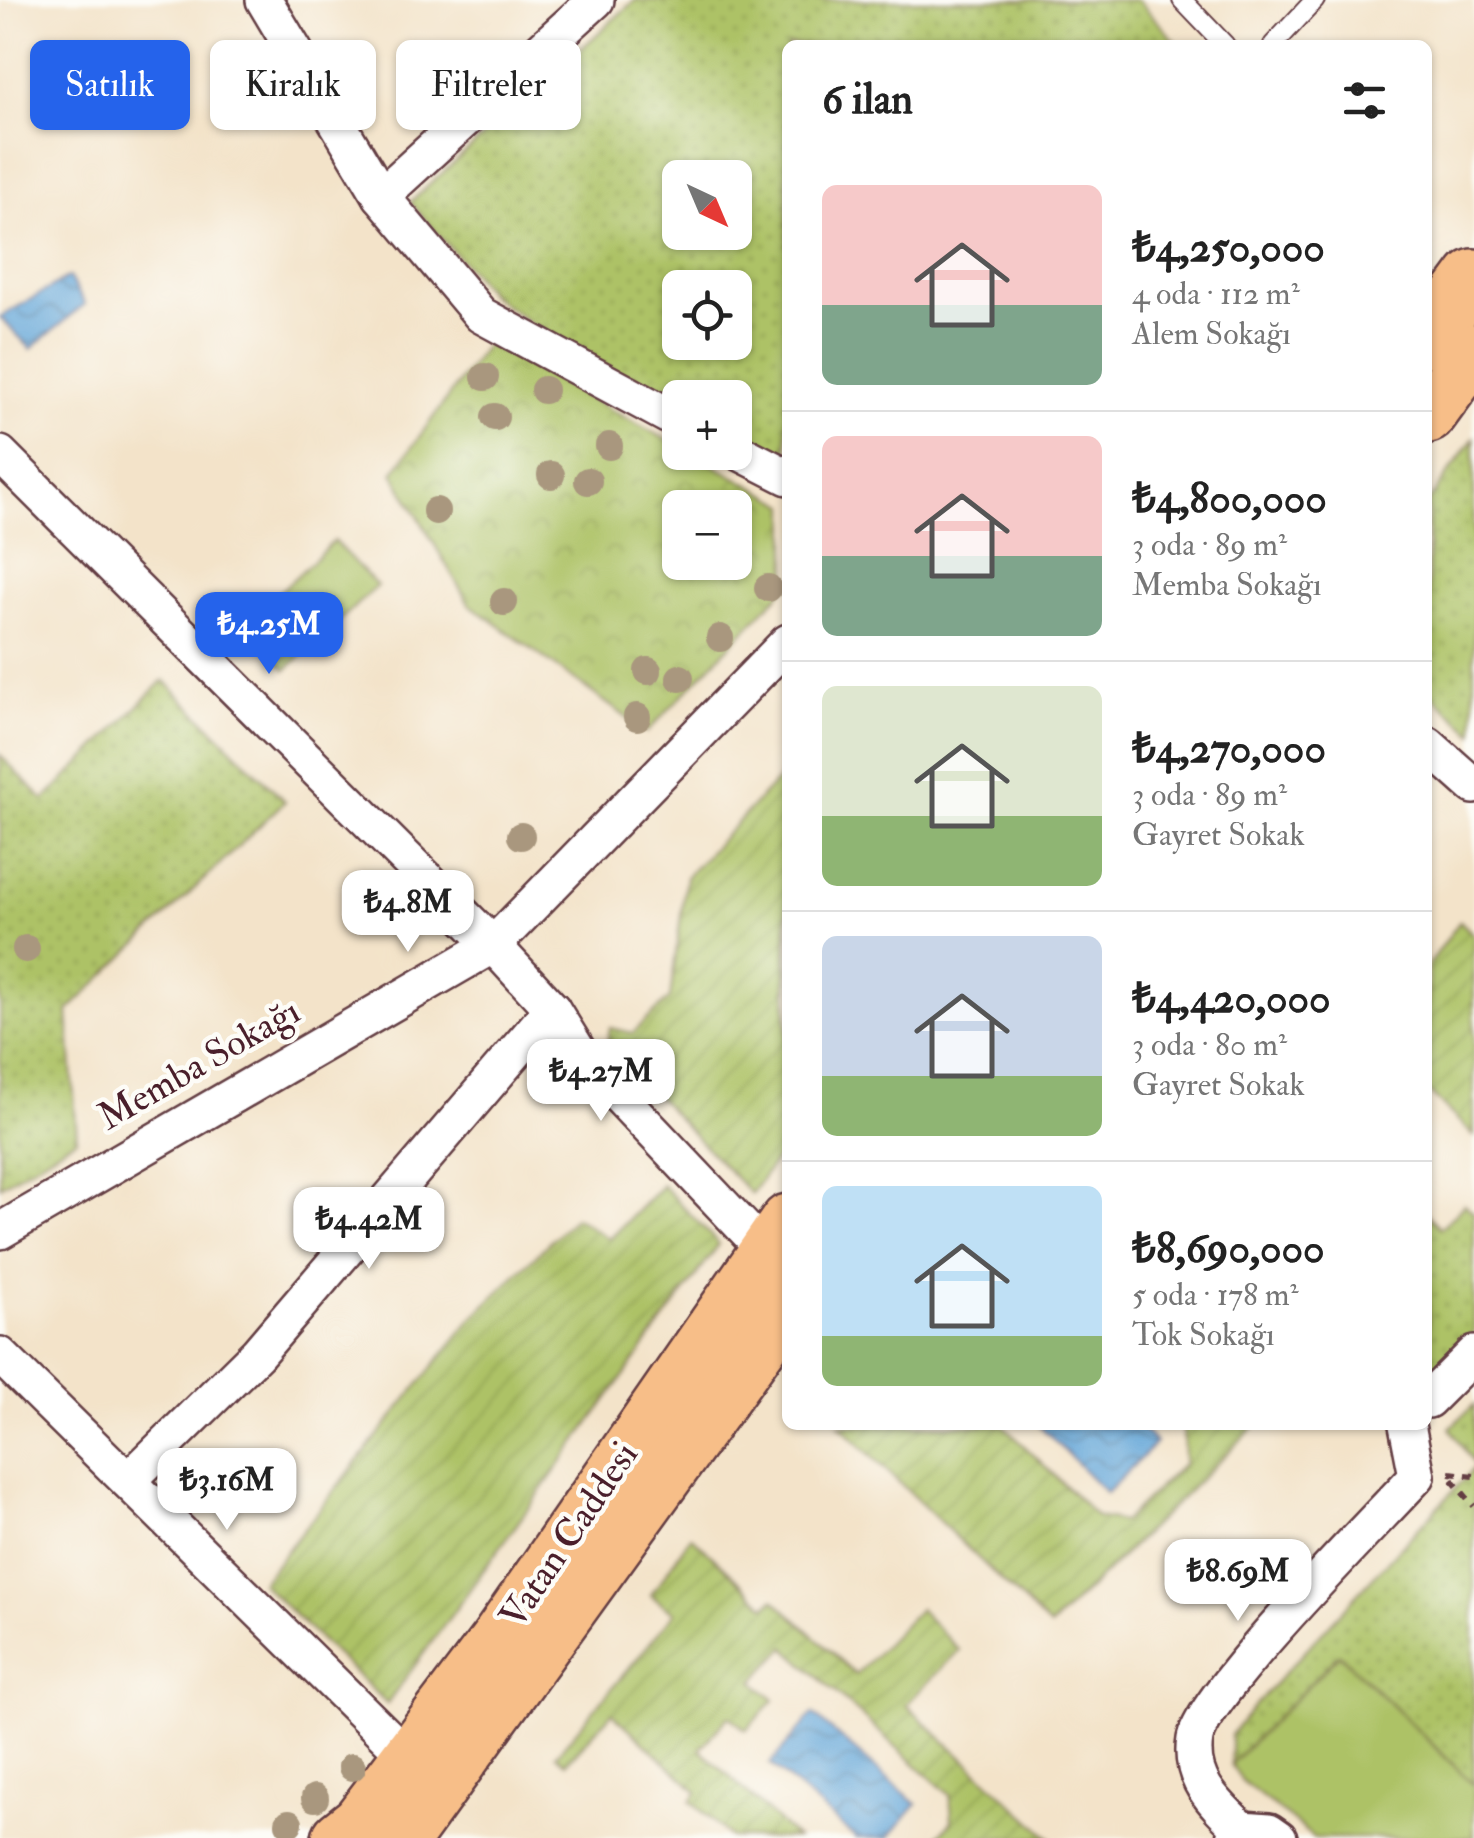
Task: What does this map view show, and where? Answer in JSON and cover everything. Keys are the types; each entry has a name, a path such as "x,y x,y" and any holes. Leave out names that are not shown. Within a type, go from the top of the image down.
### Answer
{"main road":[{"path":"1432,334 1474,277"},
{"path":"1432,409 1474,352"},
{"name":"Vatan Caddesi","path":"340,1838 360,1822 496,1643 777,1237"},
{"name":"Vatan Caddesi","path":"403,1838 782,1313"}],"street":[{"path":"264,0 380,196 482,315 662,412"},
{"path":"380,196 596,0"},
{"path":"0,454 493,945 552,1009 581,1056 777,1237"},
{"path":"752,459 782,474"},
{"name":"Memba Sokağı","path":"0,1231 493,945 782,648"},
{"path":"1432,749 1474,786"},
{"path":"128,1481 257,1354 552,1009"},
{"path":"1432,1396 1474,1354"},
{"path":"0,1355 409,1758"},
{"path":"1279,1838 1269,1830 1238,1834 1200,1788 1195,1738 1227,1684 1418,1476 1409,1430"}],"lane":[{"path":"1182,0 1220,40"},
{"path":"1278,40 1314,0"}],"path":[{"path":"1446,1472 1474,1506"}],"green space":[{"path":"635,0 790,0 794,4 799,0 1138,0 1174,40 782,40 782,456 752,441 752,380 662,380 662,395 557,342 492,296 410,202 490,130 581,130 581,48"},
{"path":"487,343 662,437 662,470 722,470 782,502 782,591 647,732 469,604 393,473"},
{"path":"1474,438 1474,734 1432,696 1432,496"},
{"path":"334,541 377,586 286,670 244,625"},
{"path":"164,680 285,801 68,1011 77,1138 0,1186 0,755 44,800"},
{"path":"782,775 782,1151 751,1194 607,1045 610,1028 633,1033 670,998 686,877"},
{"path":"1460,921 1474,935 1474,1136 1432,1095 1432,960"},
{"path":"662,1185 719,1244 387,1704 261,1583 471,1319 575,1217 609,1239"},
{"path":"1464,1204 1474,1213 1474,1332 1432,1375 1432,1219 1441,1228"},
{"path":"1474,1405 1474,1464 1450,1428"},
{"path":"844,1430 1008,1430 1097,1517 1123,1522 1184,1463 1183,1430 1251,1430 1050,1627"},
{"path":"1474,1468 1474,1785 1339,1654 1231,1764 1231,1735 1253,1707"},
{"path":"691,1536 766,1606 774,1599 856,1675 919,1609 959,1650 906,1705 1050,1838 936,1838 952,1821 950,1795 785,1647 754,1681 774,1700 746,1730 729,1716 700,1749 796,1838 731,1838 691,1801 698,1792 612,1713 566,1763 556,1755 675,1613 651,1595"},
{"path":"1339,1654 1474,1785 1474,1838 1314,1838 1242,1781 1231,1764"}],"water":[{"path":"69,277 85,304 31,349 0,317"},
{"path":"1044,1430 1143,1430 1156,1443 1106,1493"},
{"path":"813,1714 917,1804 888,1838 856,1838 770,1764"}]}
